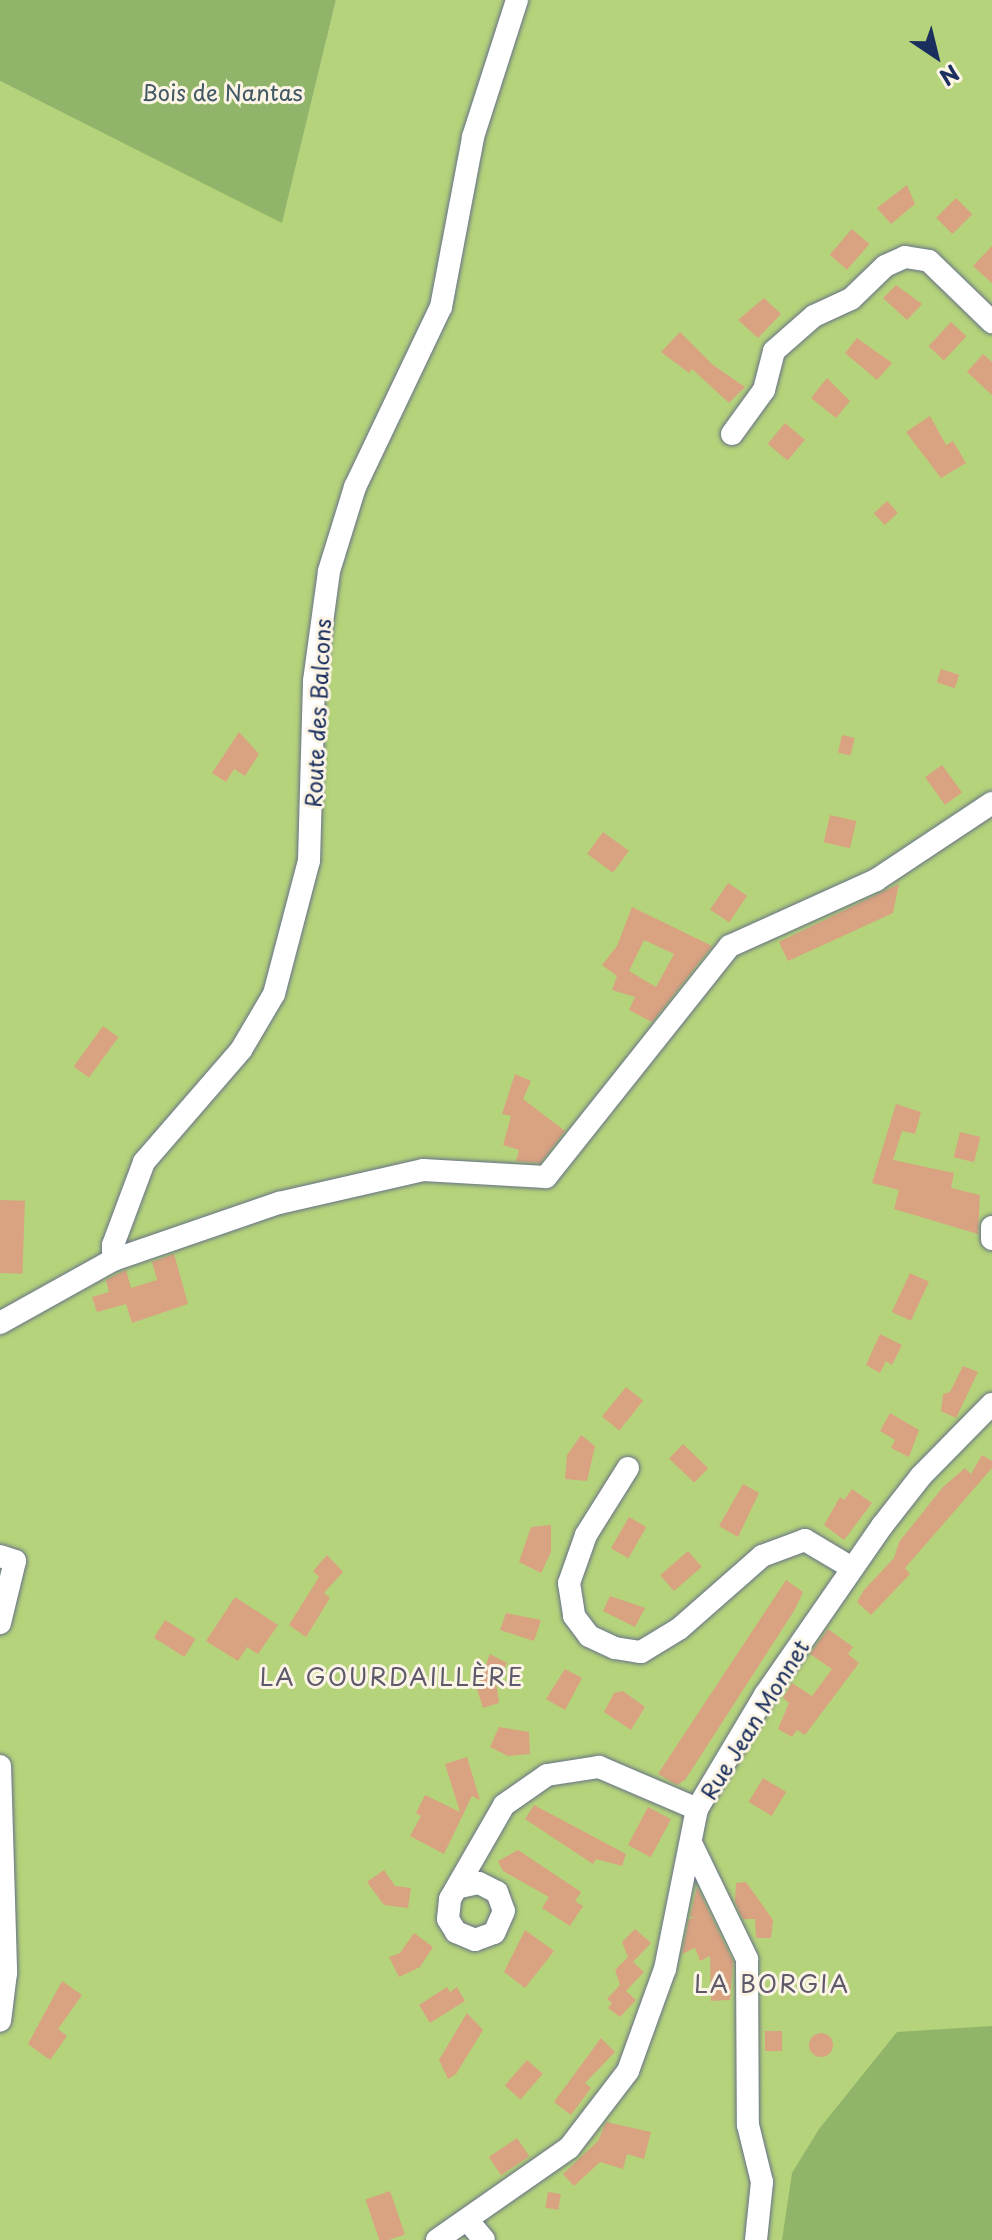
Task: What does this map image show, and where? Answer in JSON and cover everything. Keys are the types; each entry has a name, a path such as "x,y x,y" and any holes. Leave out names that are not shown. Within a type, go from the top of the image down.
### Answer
{"street":[{"name":"Route des Balcons","path":"113,1260 113,1245 144,1162 241,1050 274,994 309,861 314,681 329,571 355,487 441,307 473,137 517,0"},
{"path":"732,434 764,390 774,351 814,316 851,299 885,266 905,257 929,261 992,322"},
{"path":"0,1323 113,1260 279,1203 423,1170 546,1177 730,946 876,880 992,803"},
{"path":"992,1227 992,1239"},
{"name":"Rue Jean Monnet","path":"437,2240 469,2222 569,2148 628,2071 665,1969 697,1809 765,1695 852,1568 921,1476 992,1404"},
{"path":"628,1468 586,1535 569,1583 574,1616 589,1636 615,1648 641,1652 679,1629 762,1556 805,1540 852,1568"},
{"path":"0,1556 15,1561 0,1623"},
{"path":"0,1766 6,1973 0,2021"},
{"path":"460,1887 483,1833 504,1805 547,1775 599,1767 697,1809"},
{"path":"692,1845 747,1959 748,2125 762,2182 756,2240"},
{"path":"469,2222 484,2240"}],"green space":[{"name":"Bois de Nantas","path":"0,0 336,0 282,223 0,81"},
{"path":"336,0 992,0 992,2240 0,2240 0,81 282,222"},
{"path":"992,2026 992,2240 782,2240 792,2173 819,2129 897,2032"}],"building":[{"path":"907,185 915,204 891,224 877,208"},
{"path":"956,198 972,214 952,234 936,218"},
{"path":"852,229 869,244 847,270 830,255"},
{"path":"992,246 992,283 973,266"},
{"path":"896,285 922,304 907,320 883,298"},
{"path":"764,298 781,314 758,338 738,320"},
{"path":"951,322 966,336 944,360 928,346"},
{"path":"680,332 713,365 745,387 729,403 692,369 689,373 661,352"},
{"path":"857,338 892,363 877,380 845,353"},
{"path":"983,354 992,362 992,395 967,372"},
{"path":"827,378 850,401 836,418 811,398"},
{"path":"930,416 946,445 953,441 966,463 941,478 906,432"},
{"path":"785,423 805,440 788,460 768,444"},
{"path":"887,501 898,513 885,525 874,513"},
{"path":"941,669 959,675 955,688 937,682"},
{"path":"239,732 259,754 245,776 234,769 226,782 212,773"},
{"path":"842,735 855,738 851,755 838,753"},
{"path":"942,765 962,793 945,805 925,777"},
{"path":"830,815 856,821 850,848 824,842"},
{"path":"603,832 629,851 613,873 587,854"},
{"path":"728,883 747,896 729,922 710,910"},
{"path":"899,884 893,913 788,961 779,942"},
{"path":"632,907 712,946 652,1022 629,1010 635,997 612,990 617,976 602,965 617,946","holes":["644,940 674,954 656,987 629,971"]},
{"path":"103,1026 118,1037 89,1078 74,1066"},
{"path":"515,1074 531,1081 523,1099 565,1131 540,1163 516,1161 519,1150 503,1145 511,1116 502,1114"},
{"path":"896,1104 921,1112 915,1134 902,1131 893,1160 954,1173 951,1188 980,1195 978,1234 894,1209 899,1190 872,1183"},
{"path":"960,1132 980,1137 974,1162 954,1157"},
{"path":"0,1200 25,1201 22,1274 0,1273"},
{"path":"174,1254 188,1304 132,1323 126,1304 97,1312 92,1297 109,1292 106,1280 126,1270 131,1288 157,1280 152,1262"},
{"path":"910,1273 929,1282 911,1321 892,1312"},
{"path":"880,1334 902,1345 892,1365 886,1361 880,1373 866,1365"},
{"path":"963,1366 978,1372 956,1418 941,1411 943,1394 950,1392"},
{"path":"626,1387 643,1401 619,1430 602,1417"},
{"path":"890,1413 919,1430 909,1457 891,1448 895,1440 880,1431"},
{"path":"581,1435 595,1446 587,1481 565,1479 567,1455"},
{"path":"683,1444 708,1468 694,1483 669,1458"},
{"path":"982,1455 992,1461 992,1468 905,1568 910,1574 871,1615 857,1602 864,1590 894,1558 899,1542 943,1487 965,1468 971,1474"},
{"path":"743,1484 759,1493 738,1537 719,1526"},
{"path":"852,1489 872,1503 844,1540 824,1525 840,1497 844,1500"},
{"path":"629,1517 646,1527 628,1558 611,1548"},
{"path":"551,1525 551,1552 541,1573 519,1562 531,1527"},
{"path":"688,1551 702,1567 674,1591 660,1575"},
{"path":"327,1555 343,1572 324,1593 330,1598 306,1637 289,1625 319,1577 313,1571"},
{"path":"786,1580 803,1592 794,1611 685,1780 677,1785 658,1774"},
{"path":"610,1596 645,1608 635,1627 603,1611"},
{"path":"235,1597 278,1625 258,1654 247,1647 238,1661 206,1641"},
{"path":"506,1613 541,1620 534,1641 500,1630"},
{"path":"165,1620 196,1639 184,1657 154,1638"},
{"path":"828,1629 853,1647 848,1654 859,1663 805,1735 797,1730 792,1737 778,1729 789,1703 783,1698 792,1683 812,1696 832,1669 810,1654"},
{"path":"490,1654 507,1663 496,1682 499,1703 483,1708 477,1689"},
{"path":"565,1669 582,1678 565,1710 546,1699"},
{"path":"623,1691 645,1707 631,1730 604,1712 614,1693"},
{"path":"499,1727 529,1732 530,1754 508,1756 490,1747"},
{"path":"467,1757 480,1800 472,1796 444,1854 410,1836 421,1816 416,1813 425,1795 460,1812 445,1764"},
{"path":"763,1778 786,1792 772,1816 749,1802"},
{"path":"534,1805 626,1854 622,1866 596,1859 593,1864 525,1819"},
{"path":"648,1807 671,1819 651,1857 628,1845"},
{"path":"518,1850 581,1892 575,1901 583,1906 570,1926 542,1908 549,1897 503,1871 498,1861"},
{"path":"384,1870 395,1886 411,1888 408,1908 384,1905 367,1882"},
{"path":"746,1882 773,1920 771,1938 756,1938 755,1919 743,1919 735,1902 736,1883"},
{"path":"697,1887 733,1962 730,2000 711,2001 710,1956 700,1961 695,1948 682,1954 689,1919 696,1917 690,1917"},
{"path":"635,1929 651,1943 633,1962 644,1972 626,1991 636,2000 620,2017 608,2008 612,2003 607,1999 620,1985 615,1970 628,1957 622,1942"},
{"path":"525,1930 554,1951 525,1988 504,1972"},
{"path":"414,1933 433,1947 420,1967 399,1977 389,1957 400,1953"},
{"path":"62,1981 82,1995 58,2029 67,2036 50,2060 28,2044"},
{"path":"447,1987 450,1992 457,1987 465,2001 430,2023 419,2005"},
{"path":"467,2013 483,2030 456,2074 448,2079 439,2060"},
{"path":"765,2031 782,2031 782,2051 765,2051"},
{"path":"821,2033 830,2036 833,2045 830,2054 821,2057 812,2054 809,2045 812,2036"},
{"path":"601,2038 615,2052 585,2083 591,2088 571,2115 554,2102"},
{"path":"527,2060 543,2074 521,2099 505,2086"},
{"path":"606,2122 651,2132 644,2159 627,2154 623,2169 600,2162 574,2186 563,2174 598,2141"},
{"path":"517,2138 529,2156 501,2175 489,2157"},
{"path":"390,2191 405,2234 379,2240 365,2199"},
{"path":"548,2192 561,2194 558,2210 545,2208"}],"district":[{"name":"LA GOURDAILLÈRE","path":"392,1677"},
{"name":"LA BORGIA","path":"772,1984"}]}
